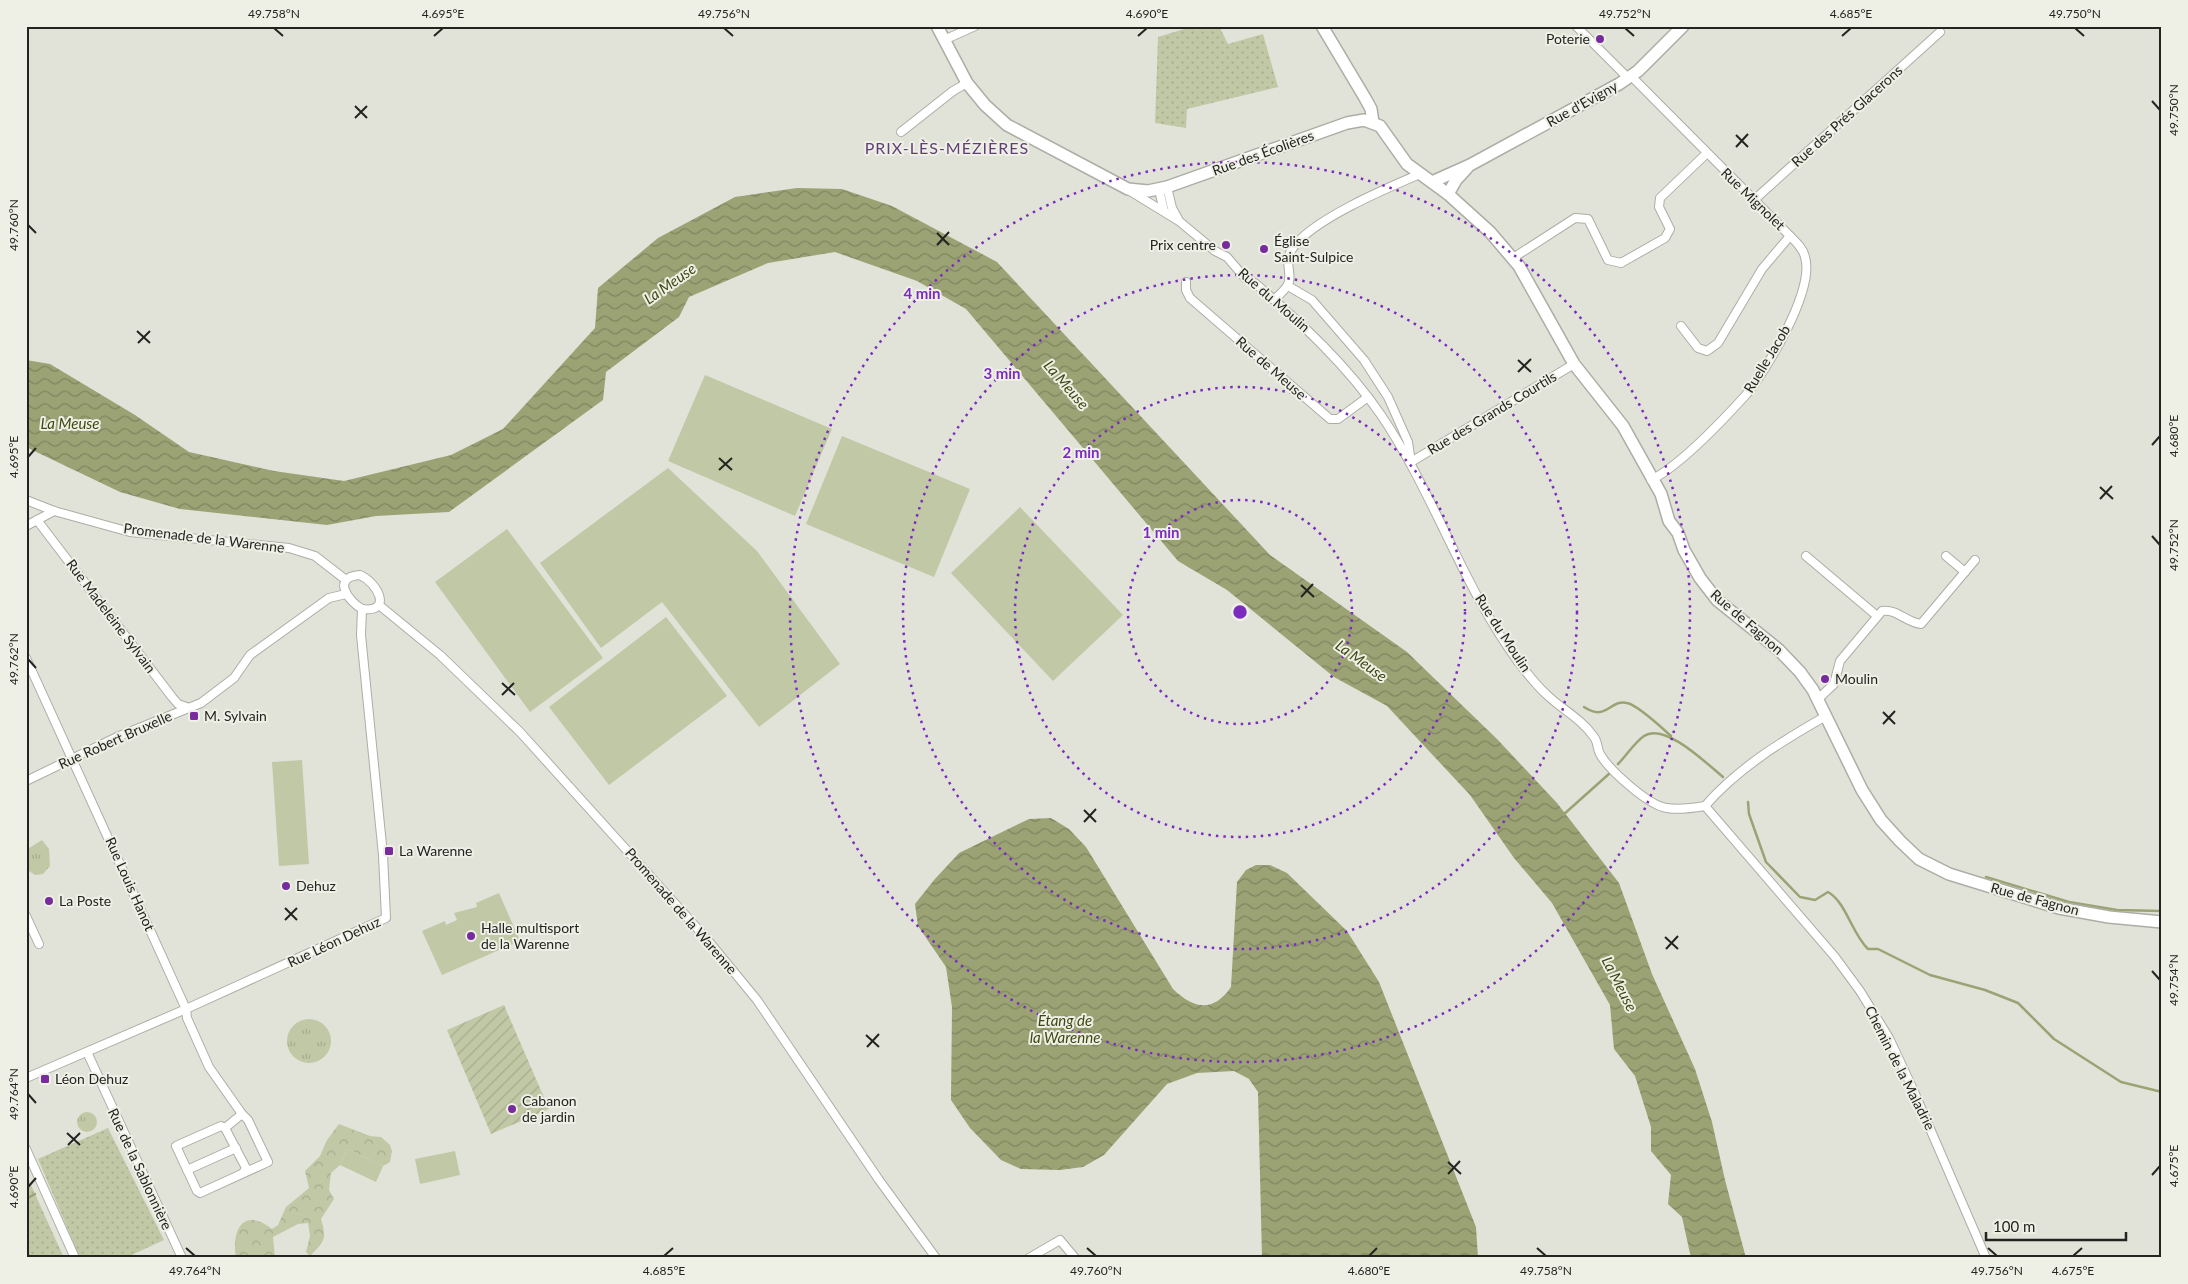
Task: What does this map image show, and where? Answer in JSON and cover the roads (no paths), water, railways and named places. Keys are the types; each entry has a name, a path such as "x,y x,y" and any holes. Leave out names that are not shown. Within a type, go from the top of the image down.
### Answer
{"street":[{"path":"937,26 967,83 985,105 1007,125 1128,189 1160,189"},
{"path":"944,40 975,26"},
{"path":"1322,26 1371,109 1373,122"},
{"name":"Rue Mignolet","path":"1576,26 1790,236 1762,269 1718,344 1708,351 1698,348 1681,326"},
{"name":"Rue d'Evigny","path":"1432,182 1470,165 1630,77 1683,26"},
{"name":"Rue des Prés Glacerons","path":"1754,200 1940,32"},
{"path":"901,132 953,91 967,83"},
{"name":"Rue des Écolières","path":"1160,189 1347,123 1364,120 1373,122"},
{"name":"Rue de Fagnon","path":"1373,122 1384,129 1403,159 1448,194 1490,232 1513,258 1535,292 1574,364 1623,426 1661,494 1669,521 1678,533 1684,550 1708,589 1729,611 1786,656 1800,672 1818,700 1862,790 1881,820 1920,859 1949,874 2058,908 2109,917 2162,922"},
{"path":"1513,258 1575,218 1588,219 1608,260 1621,263 1665,238 1670,229 1659,207 1660,198 1706,154"},
{"name":"Rue d'Evigny","path":"1448,194 1456,180 1470,165"},
{"path":"1274,300 1288,286 1287,262 1291,251 1301,239 1322,223 1420,174"},
{"name":"Rue du Moulin","path":"1128,189 1179,221 1228,257 1245,278 1274,300 1333,354 1368,397 1411,462 1450,546 1519,663 1546,694 1584,725 1596,738 1600,755 1620,777 1650,802 1666,808 1704,806"},
{"path":"1160,189 1164,211"},
{"path":"1160,189 1179,221"},
{"name":"Ruelle Jacob","path":"1652,480 1673,465 1746,395 1776,350 1797,308 1807,276 1806,257 1800,246 1790,236"},
{"name":"Rue de Meuse","path":"1186,282 1186,290 1190,298 1330,419 1338,419 1368,397"},
{"name":"Rue du Moulin","path":"1288,286 1312,300 1364,360 1388,397 1408,442 1411,462"},
{"name":"Rue des Grands Courtils","path":"1411,462 1574,364"},
{"name":"Promenade de la Warenne","path":"26,500 54,511 130,532 288,548 315,556 346,580"},
{"path":"26,526 54,511"},
{"name":"Rue Madeleine Sylvain","path":"37,520 172,697 178,704 188,708"},
{"path":"1806,556 1877,616"},
{"path":"1946,556 1964,572"},
{"path":"1818,700 1834,684 1840,661 1882,611 1892,610 1914,623 1920,624 1976,560"},
{"path":"360,575 368,579 375,585 380,595 379,605 369,610 362,610 354,605 344,588 346,580 352,576 360,575"},
{"name":"Rue Robert Bruxelle","path":"26,781 201,703 234,678 250,655 329,598 346,594"},
{"name":"Promenade de la Warenne","path":"379,605 440,655 520,732 700,931 758,1000 879,1180 936,1258"},
{"name":"Rue Léon Dehuz","path":"26,1078 186,1009 386,918 383,855 360,635 362,610"},
{"name":"Rue Louis Hanot","path":"26,658 186,1009 187,1018 209,1067 248,1120 268,1162 243,1173"},
{"path":"1704,806 1727,783 1749,766 1826,716"},
{"name":"Chemin de la Maladrie","path":"1704,806 1835,957 1860,991 1889,1038 1986,1258"},
{"path":"26,916 39,944"},
{"name":"Rue de la Sablonnière","path":"87,1052 182,1258"},
{"path":"225,1128 242,1114"},
{"path":"221,1126 225,1128 246,1168 243,1173 200,1193 196,1191 176,1146 221,1126"},
{"path":"26,1148 75,1258"},
{"path":"187,1170 236,1148"},
{"path":"1030,1258 1060,1240 1075,1258"}],"water":[{"name":"La Meuse","path":"797,188 842,189 892,206 997,262 1270,555 1407,652 1497,739 1557,803 1619,883 1652,974 1695,1069 1712,1122 1746,1258 1691,1258 1682,1217 1668,1204 1671,1175 1651,1151 1651,1127 1635,1076 1614,1049 1610,1005 1552,903 1514,858 1470,795 1387,706 1334,677 1227,590 1178,561 966,309 917,281 835,252 768,263 689,297 679,317 606,372 603,400 449,512 376,516 327,525 180,509 120,492 26,447 26,360 50,364 135,415 189,452 274,471 344,481 451,455 503,429 595,328 598,288 658,238 735,197"},
{"name":"Étang de la Warenne","path":"1051,818 1069,829 1086,847 1173,989 1188,1001 1203,1005 1210,1004 1217,1001 1231,987 1237,882 1246,870 1256,865 1270,865 1287,873 1347,931 1379,982 1476,1227 1478,1258 1262,1258 1258,1092 1249,1079 1234,1071 1197,1073 1167,1084 1104,1155 1083,1167 1060,1170 1021,1169 1001,1160 970,1128 951,1100 952,1007 946,967 918,926 915,904 959,853 1029,819"}],"waterway":[{"path":"1584,707 1598,712 1616,704 1627,703 1643,712 1671,736"},
{"path":"1618,764 1644,736 1653,733 1674,739 1723,777"},
{"path":"1563,815 1610,773"},
{"path":"1748,802 1749,814 1766,862 1800,897 1815,900 1828,892 1834,897 1840,903 1862,943 1868,949 1878,949 1930,975 1985,990 2018,1003 2054,1039 2121,1082 2162,1092"},
{"path":"1986,877 2069,902 2117,910 2162,911"},
{"path":"26,1199 35,1194"}],"place":[{"name":"Poterie","path":"1600,39"},
{"name":"Prix centre","path":"1226,245"},
{"name":"Église Saint-Sulpice","path":"1264,249"},
{"name":"Moulin","path":"1825,679"},
{"name":"M. Sylvain","path":"194,716"},
{"name":"La Warenne","path":"389,851"},
{"name":"Dehuz","path":"286,886"},
{"name":"La Poste","path":"49,901"},
{"name":"Halle multisport de la Warenne","path":"471,936"},
{"name":"Léon Dehuz","path":"45,1079"},
{"name":"Cabanon de jardin","path":"512,1109"}],"district":[{"name":"PRIX-LÈS-MÉZIÈRES","path":"947,148"}]}
